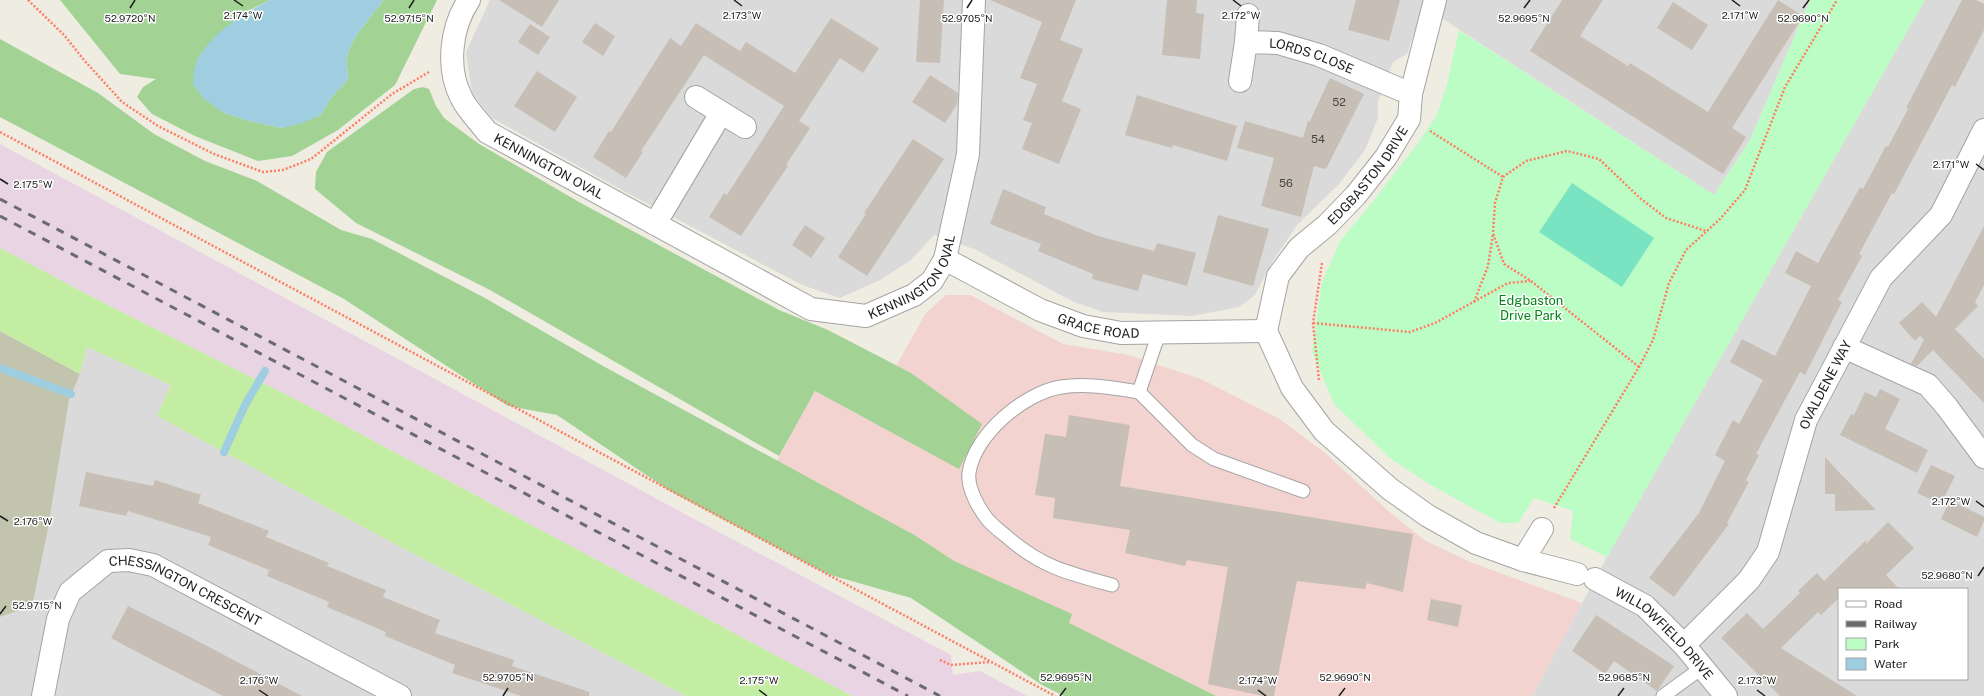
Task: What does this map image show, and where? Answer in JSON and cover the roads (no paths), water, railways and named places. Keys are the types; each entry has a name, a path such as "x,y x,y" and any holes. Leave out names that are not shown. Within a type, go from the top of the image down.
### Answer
{"street":[{"name":"KENNINGTON OVAL","path":"469,0 462,10 453,36 453,64 461,98 487,132 811,309 866,316 914,295 932,281 946,260 968,154 974,0"},
{"name":"EDGBASTON DRIVE","path":"1266,331 1278,276 1299,248 1327,225 1356,195 1386,156 1409,119 1411,94 1435,0"},
{"path":"1240,81 1246,42 1248,15"},
{"name":"LORDS CLOSE","path":"1246,42 1278,43 1319,54 1411,94"},
{"path":"696,97 745,127"},
{"path":"655,224 721,113"},
{"name":"OVALDENE WAY","path":"1684,645 1749,580 1768,552 1806,420 1881,278 1941,215 1984,130"},
{"name":"GRACE ROAD","path":"946,260 1040,310 1083,326 1121,333 1266,331"},
{"name":"WILLOWFIELD DRIVE","path":"1266,331 1292,388 1324,431 1390,489 1428,516 1476,543 1523,560 1586,577 1645,606 1684,645 1726,696"},
{"path":"1844,347 1928,385 1947,407 1984,457"},
{"path":"1523,560 1542,529"},
{"name":"CHESSINGTON CRESCENT","path":"43,696 58,619 70,592 108,561 129,560 153,565 400,696"}],"lane":[{"path":"1139,392 1159,333"},
{"path":"1112,585 1058,570 1024,552 988,520 973,495 968,474 976,450 996,423 1033,396 1060,387 1093,385 1139,392 1192,445 1214,459 1303,491"},
{"path":"1663,696 1702,667"}],"water":[{"path":"270,0 383,0 353,41 347,57 348,79 330,99 321,115 300,124 281,128 224,113 204,99 193,85 196,62 211,40 239,18"}],"waterway":[{"path":"0,368 71,394"},
{"path":"224,452 245,405 265,371"}],"railway":[{"path":"0,199 940,696"},
{"path":"0,216 908,696"}],"park label":[{"name":"Edgbaston Drive Park","path":"1531,308"}]}
